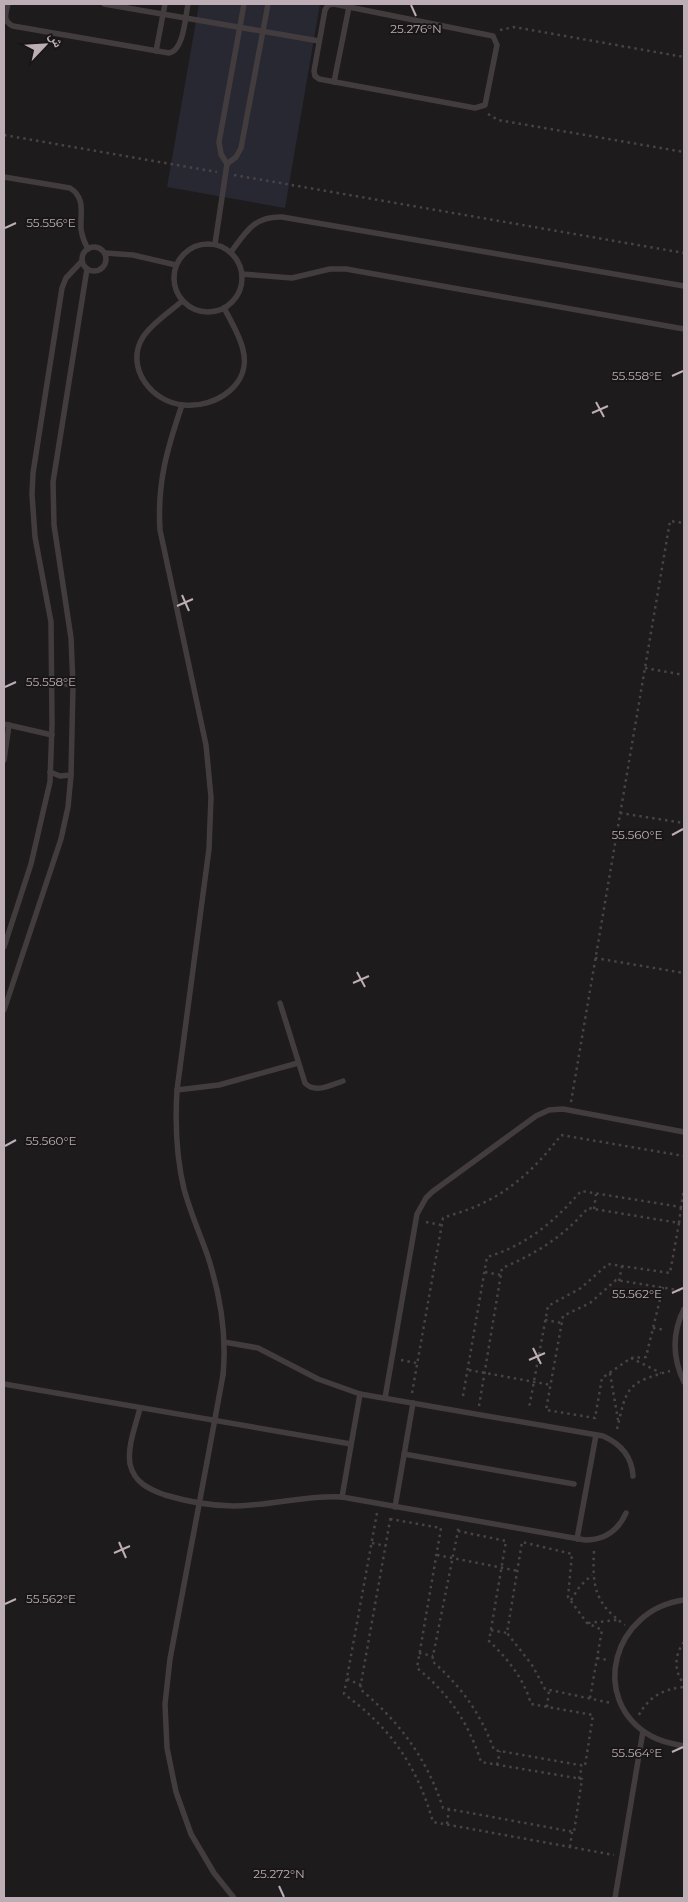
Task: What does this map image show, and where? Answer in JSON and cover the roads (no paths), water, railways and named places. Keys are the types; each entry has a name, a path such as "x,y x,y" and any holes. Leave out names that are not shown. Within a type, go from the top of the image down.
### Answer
{"lane":[{"path":"8,4 5,17 6,21 13,26 169,53 176,50 179,46 188,4"},
{"path":"104,4 319,41"},
{"path":"156,51 165,4"},
{"path":"215,244 227,164 221,154 219,142 244,4"},
{"path":"227,164 236,157 241,148 268,4"},
{"path":"334,4 349,7 493,36 497,45 487,102 482,107 475,108 319,79 314,73 326,8 334,4"},
{"path":"334,82 349,7"},
{"path":"4,177 70,188 75,191 82,202 82,235 88,249"},
{"path":"231,252 247,231 259,221 267,218 282,217 684,286"},
{"path":"199,244 215,244 231,252 238,262 242,274 240,290 236,297 224,308 210,312 195,310 182,301 175,288 174,272 180,258 192,247 199,244"},
{"path":"4,947 32,864 42,824 50,772 52,735 51,622 35,537 33,473 62,288 66,278 82,261 82,256 88,249 97,247 105,252 133,254 176,265"},
{"path":"82,261 87,269 92,271 101,269 106,262 105,252"},
{"path":"4,1010 61,839 68,807 71,775 73,686 68,615 54,525 53,482 87,269"},
{"path":"242,274 292,278 330,269 346,269 684,329"},
{"path":"182,301 143,337 138,350 137,364 140,377 154,393 173,403 182,405 194,405 215,400 229,393 239,381 244,366 244,350 224,308"},
{"path":"182,405 163,465 159,514 162,539 206,745 211,797 209,849 177,1090 177,1139 184,1187 212,1273 222,1314 224,1342 223,1375 170,1659 165,1704 167,1748 176,1792 191,1834 214,1873 234,1898"},
{"path":"52,684 63,682 73,686"},
{"path":"4,760 6,725 52,735"},
{"path":"50,772 60,776 71,775"},
{"path":"280,1003 305,1084 310,1088 317,1089 343,1081"},
{"path":"177,1090 219,1085 298,1063"},
{"path":"385,1398 416,1220 421,1206 432,1192 536,1116 549,1110 562,1109 684,1132"},
{"path":"684,1309 675,1332 675,1350 684,1382"},
{"path":"224,1342 258,1348 318,1380 360,1394 596,1435 611,1440 624,1451 632,1466 633,1476"},
{"path":"4,1384 351,1444"},
{"path":"342,1497 360,1394"},
{"path":"395,1507 411,1403"},
{"path":"140,1408 130,1450 130,1466 134,1474 138,1480 151,1490 200,1503 236,1506 318,1496 342,1497 577,1539 594,1540 610,1534 617,1528 626,1513"},
{"path":"577,1539 596,1435"},
{"path":"404,1454 574,1484"},
{"path":"684,1600 664,1605 654,1610 631,1628 622,1644 615,1667 617,1692 622,1705 634,1722 643,1731 662,1742 684,1746"},
{"path":"615,1898 643,1731"}]}
